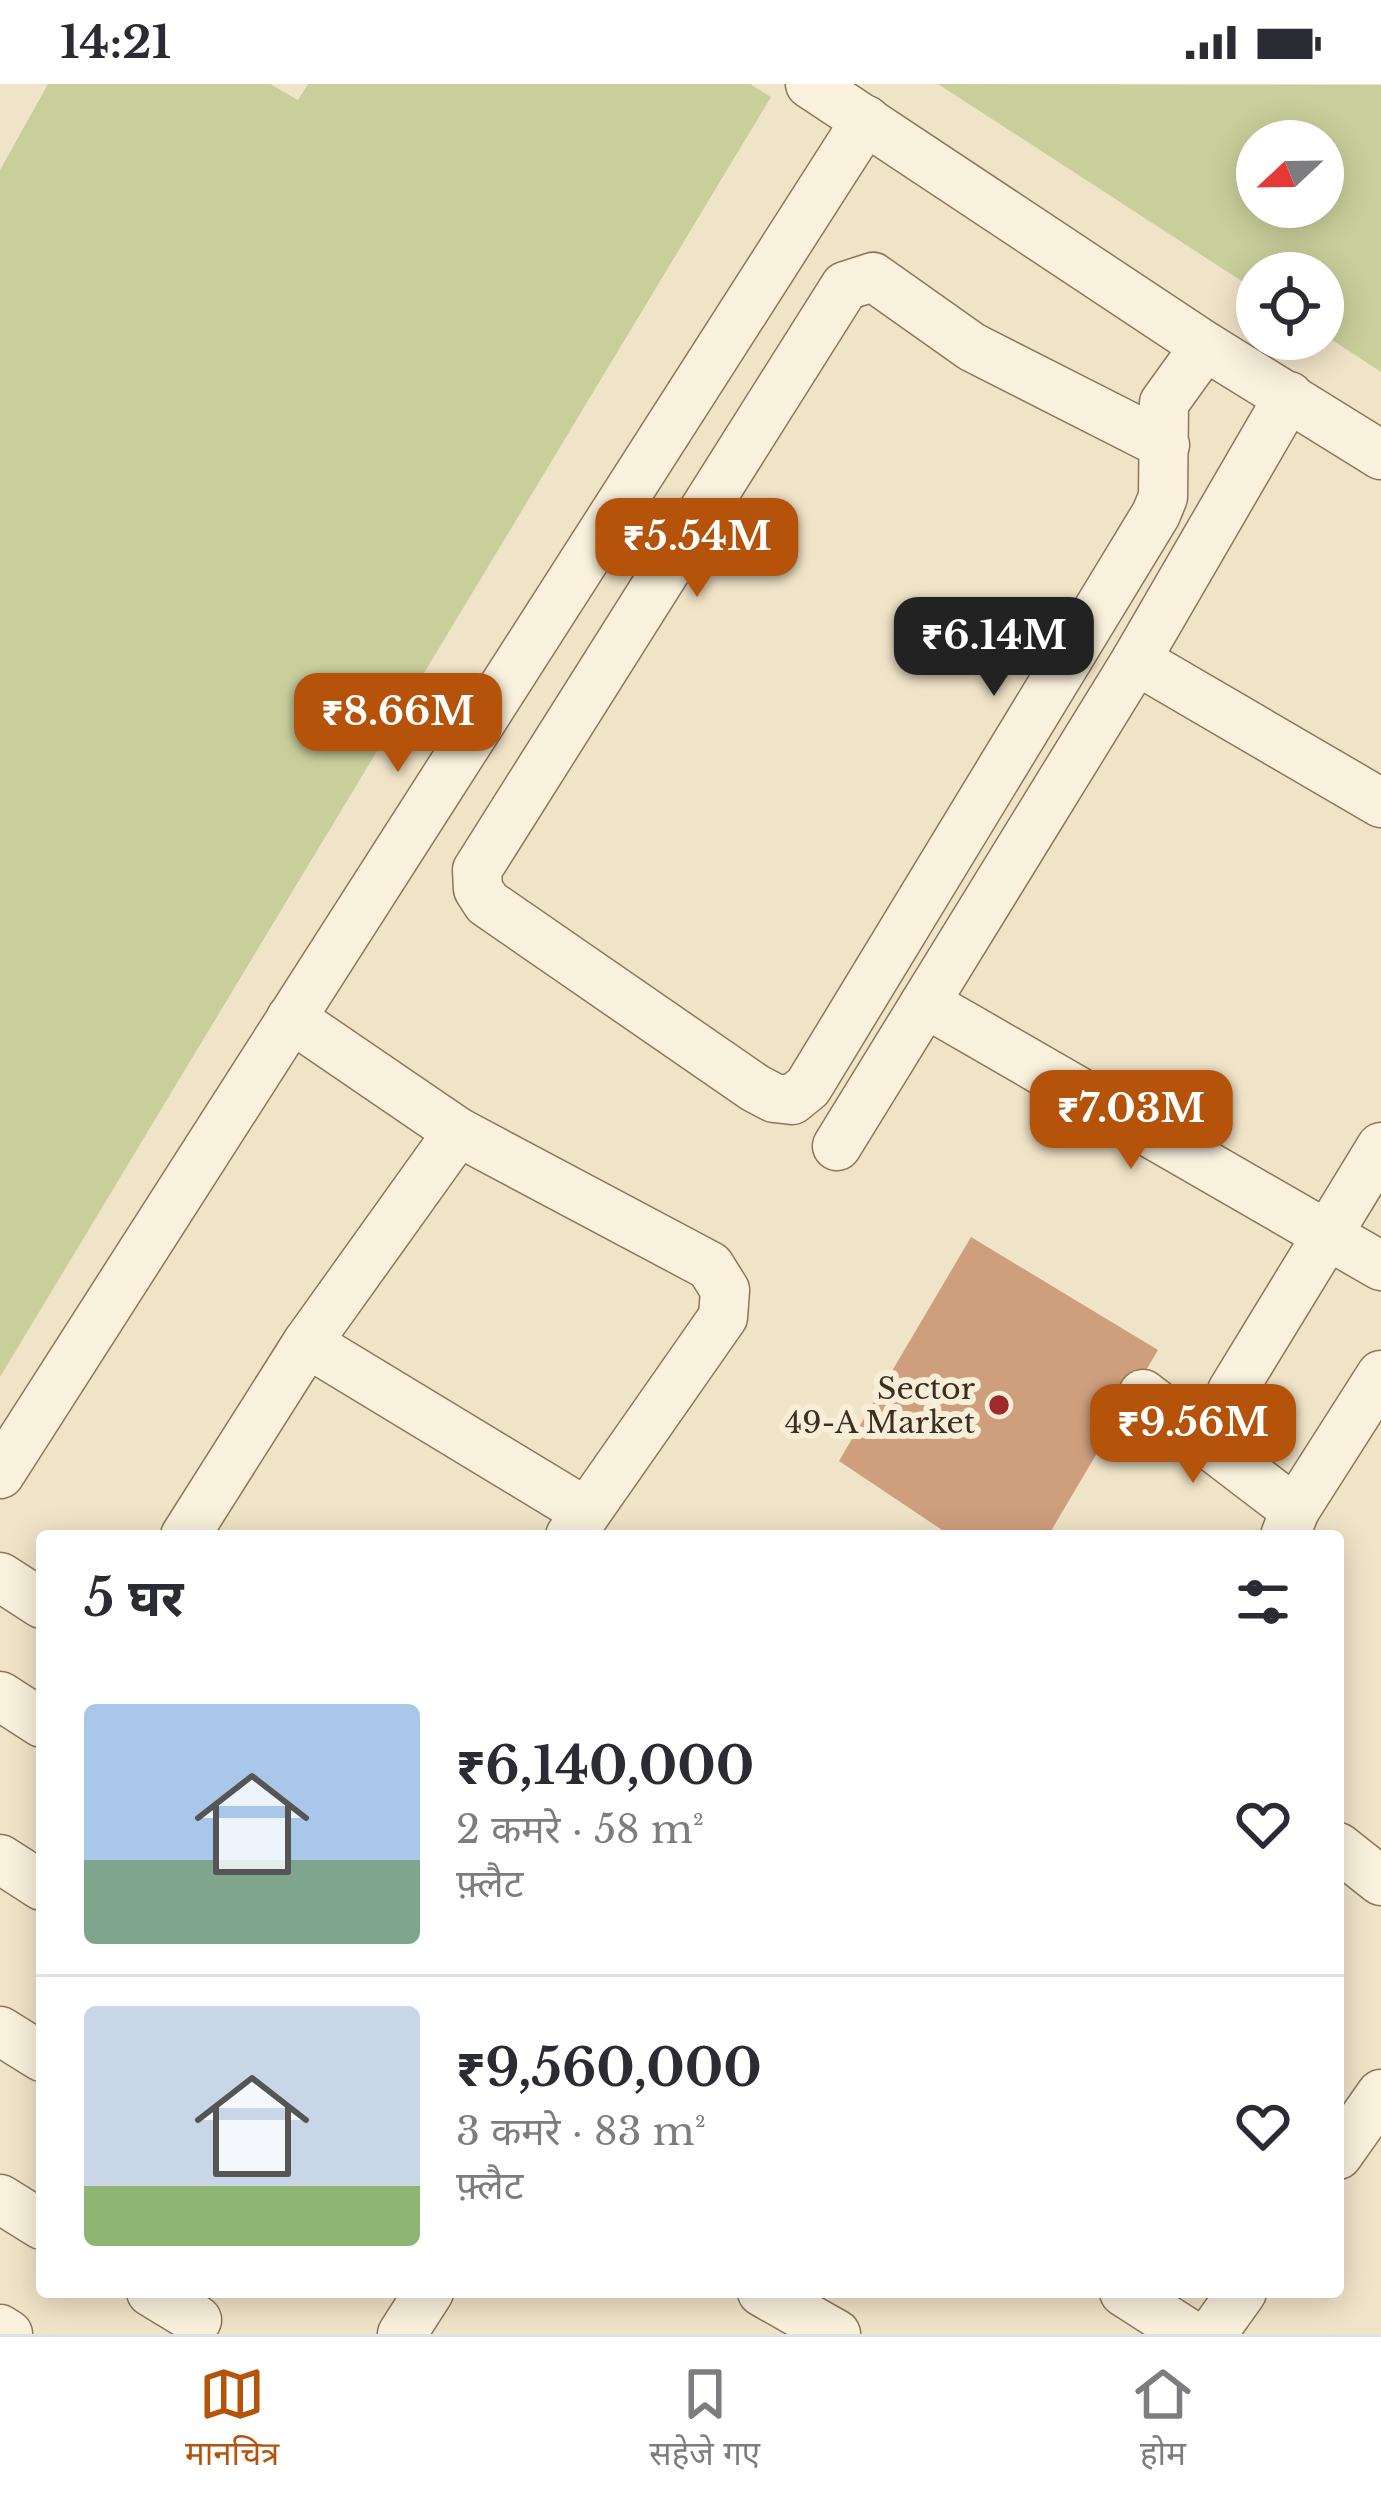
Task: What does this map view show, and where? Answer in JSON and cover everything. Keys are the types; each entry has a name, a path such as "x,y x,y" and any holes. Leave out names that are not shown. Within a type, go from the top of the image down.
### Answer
{"street":[{"path":"810,84 1205,346 1381,455"},
{"path":"0,1474 866,120"},
{"path":"1165,445 972,347 873,277 845,286 477,870 478,889 487,903 755,1088 773,1098 792,1100 808,1087 1156,514 1163,497 1165,445 1164,403 1205,346"},
{"path":"837,1146 1136,660 1289,396"},
{"path":"1136,660 1381,803"},
{"path":"925,1003 1381,1266"},
{"path":"291,1018 458,1132 710,1266 725,1290 723,1317 578,1524 307,1343"},
{"path":"189,1530 307,1343 458,1132"},
{"path":"1232,1390 1381,1147"},
{"path":"1142,1394 1290,1523 1381,1375"},
{"path":"0,1577 36,1600"},
{"path":"0,1696 36,1720"},
{"path":"1344,1852 1381,1880"},
{"path":"0,1859 36,1882"},
{"path":"0,2031 36,2053"},
{"path":"1344,2146 1381,2094"},
{"path":"0,2199 36,2221"},
{"path":"164,2298 200,2315"},
{"path":"402,2334 425,2298"},
{"path":"773,2298 836,2334"},
{"path":"1133,2298 1189,2334"},
{"path":"1212,2334 1238,2298"}],"green space":[{"path":"48,84 270,84 298,100 308,84 750,84 771,97 0,1377 0,170"},
{"path":"938,84 1381,85 1381,372 1344,348 1344,252 1236,252 1236,277"}],"building":[{"name":"Sector 49-A Market","path":"971,1237 1158,1350 1052,1530 942,1530 839,1461"}],"place":[{"name":"Sector 49-A Market","path":"999,1405"}]}
